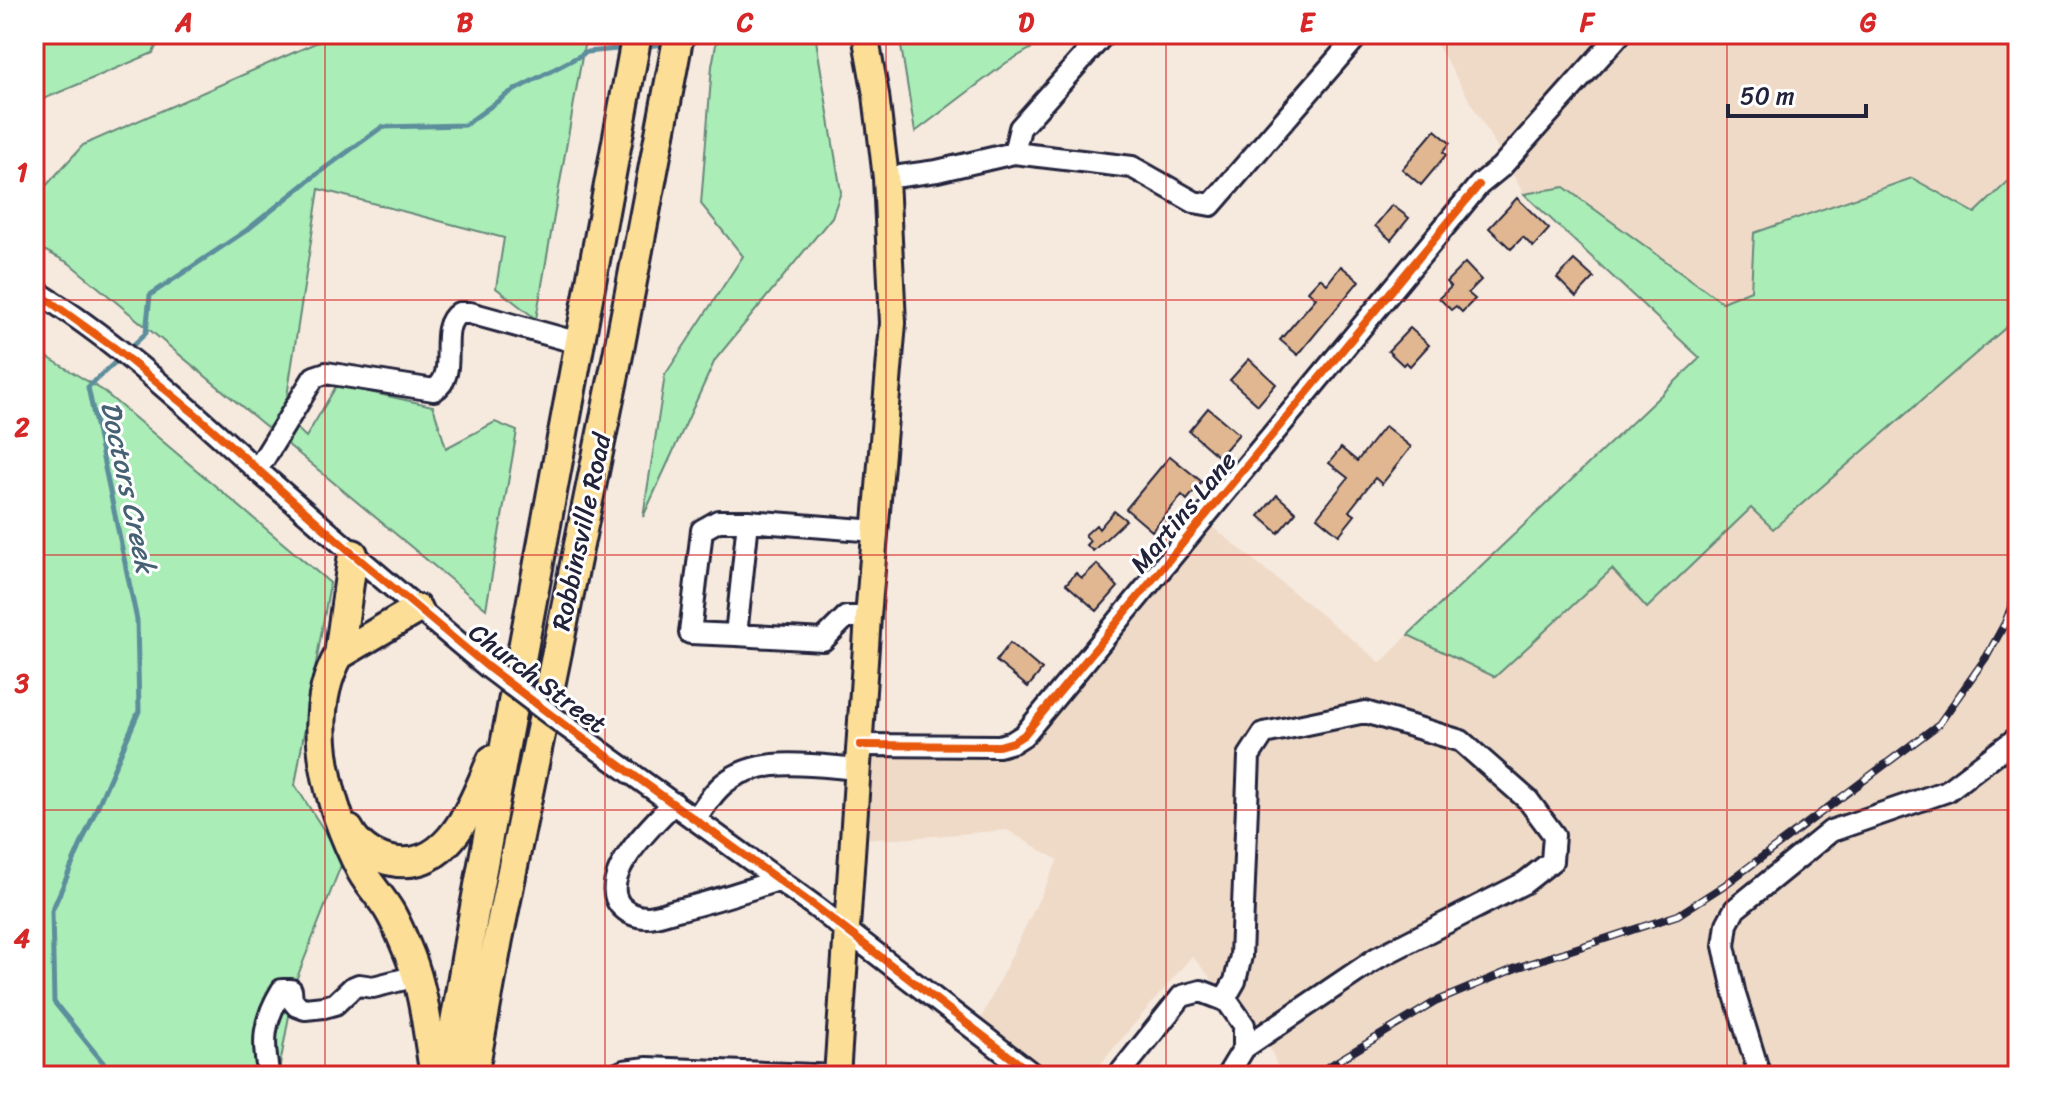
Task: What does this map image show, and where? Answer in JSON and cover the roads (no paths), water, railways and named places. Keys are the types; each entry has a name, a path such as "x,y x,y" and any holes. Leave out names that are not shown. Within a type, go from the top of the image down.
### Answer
{"highway":[{"name":"Robbinsville Road","path":"446,1076 637,34"},
{"name":"Robbinsville Road","path":"473,1076 501,924 618,355 679,34"},
{"path":"353,554 339,655 325,692 321,722 322,752 328,782 346,836 363,874 397,924 417,976 435,1076"},
{"path":"339,655 417,609"},
{"path":"337,808 353,837 378,857 394,862 427,856 443,847 462,825 512,715"}],"main road":[{"path":"837,1076 868,617 893,323 886,178 865,34"}],"street":[{"path":"1014,153 1020,128 1104,34"},
{"path":"886,178 937,171 1014,153 1132,167 1194,202 1211,205 1359,34"},
{"name":"Martins Lane","path":"696,819 720,787 738,775 778,764 999,746 1024,735 1479,185 1501,167 1620,34"},
{"name":"Church Street","path":"34,290 157,383 489,668 778,880 1035,1076"},
{"path":"257,470 314,377 326,373 434,390 440,387 445,376 450,321 459,313 470,313 579,343"},
{"path":"868,617 846,617 823,640 690,633 702,530 718,521 876,531"},
{"path":"736,635 748,521"},
{"path":"1224,1000 1235,981 1241,956 1249,756 1264,733 1365,712 1461,741 1528,800 1554,835 1552,861 1524,883 1377,958 1244,1048 1227,1076"},
{"path":"1760,1076 1735,995 1724,946 1727,924 1735,909 1831,831 1947,791 2018,737"},
{"path":"674,803 650,827 621,867 615,884 616,898 623,908 633,915 648,917 707,904 778,880"},
{"path":"269,1076 263,1040 271,1009 282,990 291,990 292,1000 297,1006 315,1008 335,1004 359,985 373,987 417,976"},
{"path":"1118,1076 1182,996 1201,991 1224,1000 1244,1025 1244,1048"},
{"path":"613,1076 647,1068 837,1076"}],"waterway":[{"name":"Doctors Creek","path":"689,41 706,40 718,34"},
{"name":"Doctors Creek","path":"645,46 667,44"},
{"name":"Doctors Creek","path":"129,349 146,333 150,295 247,230 382,127 465,125 509,93 587,52 627,48"},
{"name":"Doctors Creek","path":"114,1076 54,1002 52,911 139,711 137,620 88,387 122,356"}],"railway":[{"path":"2016,34 2018,103"},
{"path":"2016,269 2018,283"},
{"path":"1313,1076 1435,1002 1516,968 1678,915 1726,884 1939,724 1987,656 2005,623 2018,589"}]}
